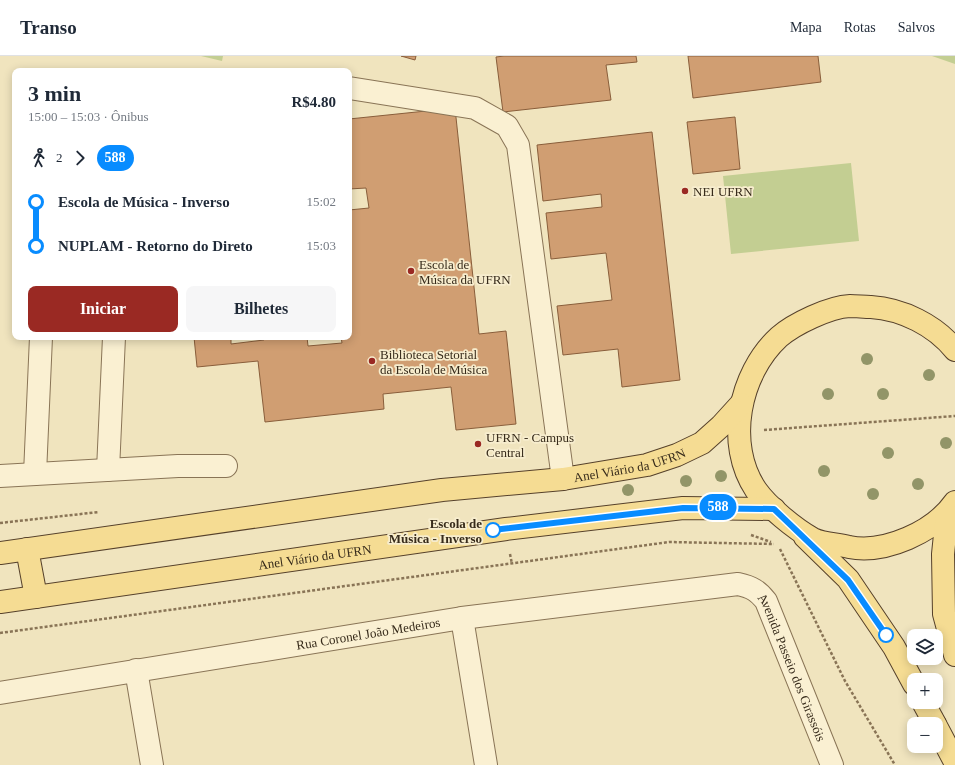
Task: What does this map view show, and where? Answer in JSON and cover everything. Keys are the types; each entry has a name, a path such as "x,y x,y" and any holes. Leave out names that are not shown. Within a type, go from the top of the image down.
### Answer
{"main road":[{"path":"908,673 894,647 848,580 756,490 744,462 739,432 741,404 754,368 778,337 811,316 848,306 887,308 924,323 955,348"},
{"name":"Anel Viário da UFRN","path":"0,553 442,490 563,479 647,465 677,455 702,443 721,426 741,404"},
{"name":"Anel Viário da UFRN","path":"0,602 506,529 683,508 781,515"},
{"path":"781,515 814,540 860,549 907,540 951,509"},
{"path":"951,509 943,554 944,614 955,655"},
{"path":"27,549 36,597"},
{"path":"943,740 955,762"}],"street":[{"path":"352,88 475,108 507,126 518,145 563,479"},
{"path":"35,474 41,340"},
{"path":"108,470 114,340"},
{"path":"0,476 178,466 226,466"},
{"name":"Rua Coronel João Medeiros","path":"0,693 462,618 738,584"},
{"name":"Avenida Passeio dos Girassóis","path":"738,584 750,587 759,592 766,601 832,765"},
{"path":"462,618 486,765"},
{"path":"136,670 152,765"}],"path":[{"path":"739,432 955,416"},
{"path":"749,534 784,546"}],"green space":[{"path":"201,56 223,56 222,61"},
{"path":"932,56 955,56 955,64"},
{"path":"851,163 859,241 731,254 723,176"}],"building":[{"path":"401,56 416,56 415,60"},
{"path":"636,56 637,62 606,65 611,100 503,112 496,57"},
{"path":"688,56 818,56 821,82 693,98"},
{"name":"Escola de Música da UFRN","path":"455,108 479,334 506,331 516,424 456,430 451,387 383,394 384,409 265,422 258,361 197,367 194,340 231,340 231,344 264,340 307,340 308,346 342,343 342,340 352,340 352,210 369,208 366,188 352,189 352,119"},
{"path":"735,117 740,169 693,174 687,122"},
{"path":"652,132 680,380 622,387 618,349 563,355 557,306 612,300 606,253 551,259 546,213 602,207 601,194 543,201 537,145"}],"bus line":[{"name":"588","path":"493,530 683,508 716,507 748,510 774,509 848,580 886,635"}],"place":[{"name":"NEI UFRN","path":"685,191"},
{"name":"Escola de Música da UFRN","path":"411,271"},
{"name":"Biblioteca Setorial da Escola de Música","path":"372,361"},
{"name":"UFRN - Campus Central","path":"478,444"},
{"name":"Escola de Música - Inverso","path":"493,530"}]}
